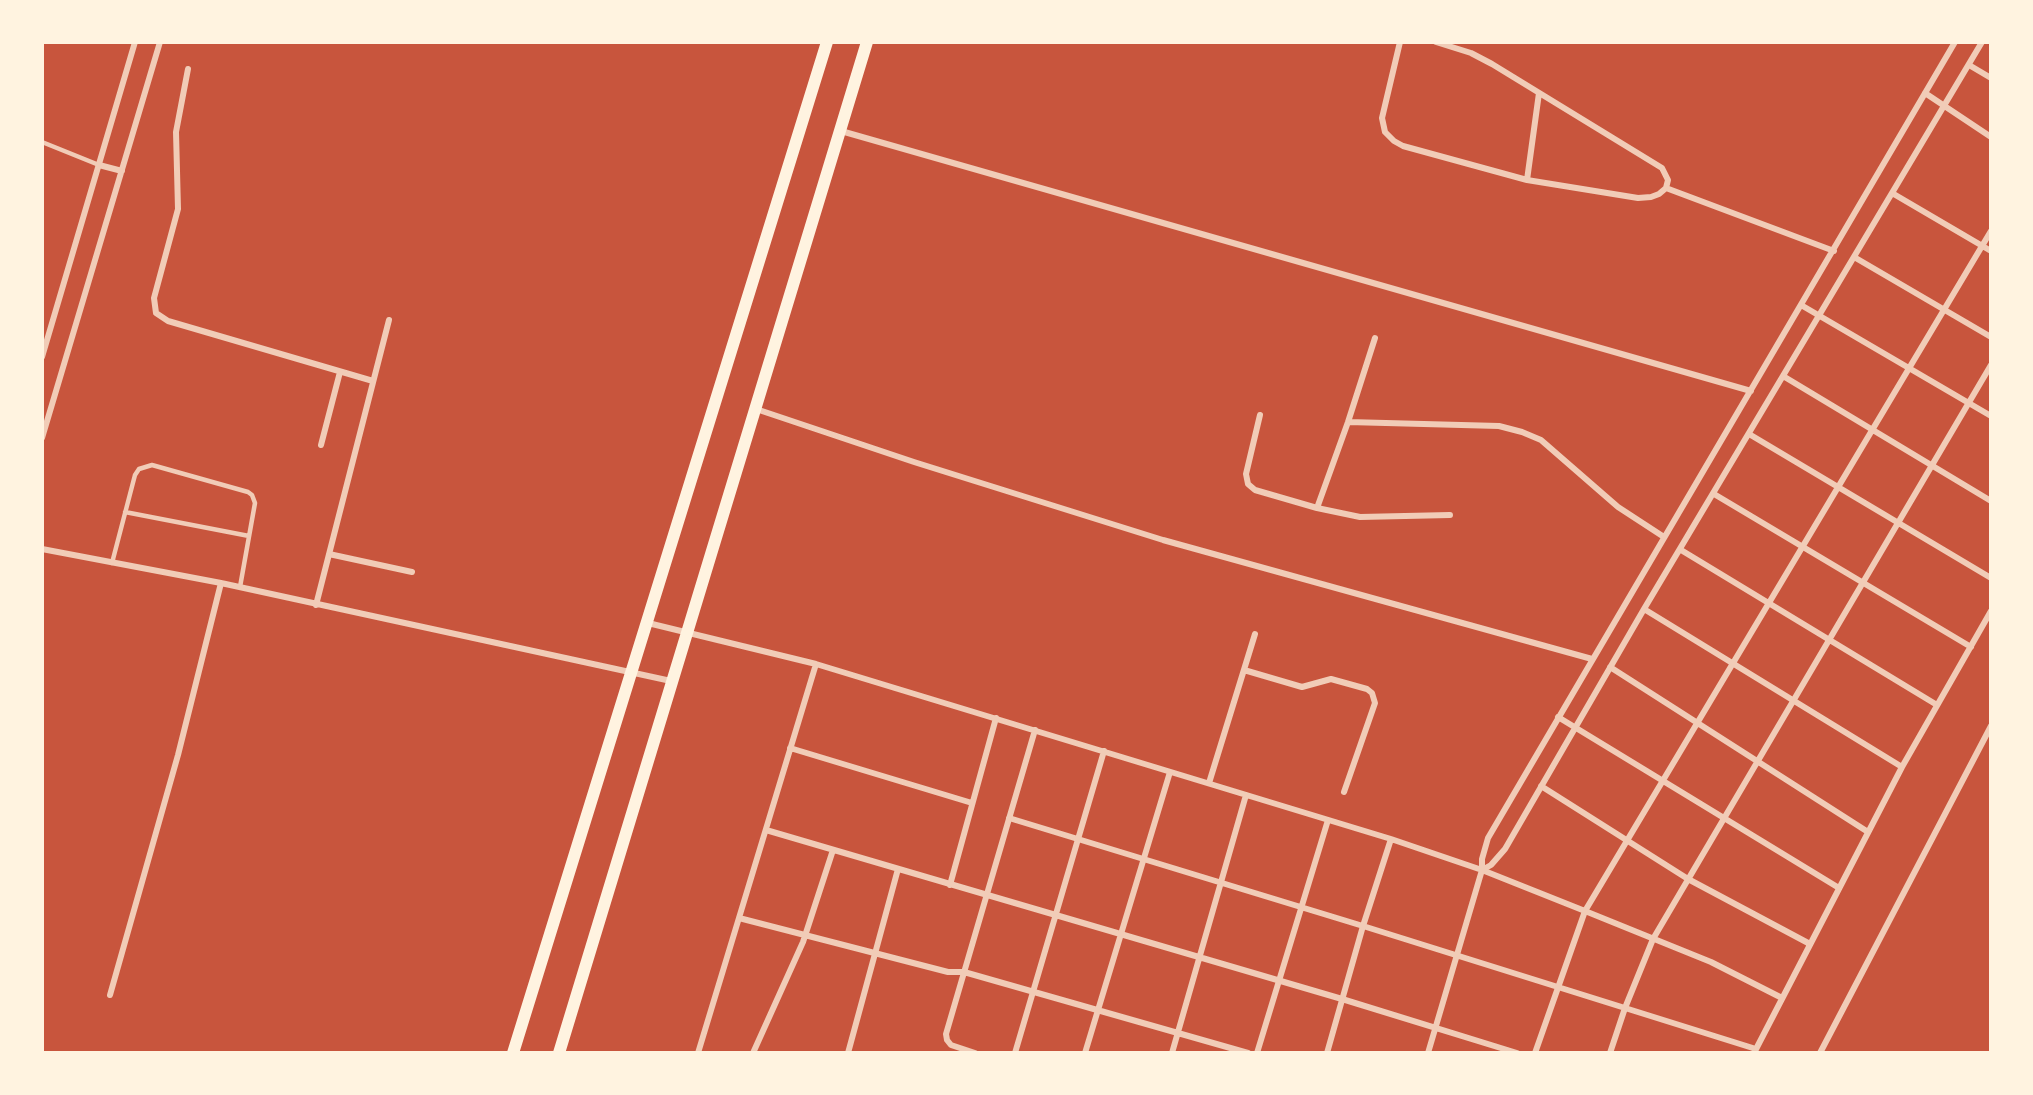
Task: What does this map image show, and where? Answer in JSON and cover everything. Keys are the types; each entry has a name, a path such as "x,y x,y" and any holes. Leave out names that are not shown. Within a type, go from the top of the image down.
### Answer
{"main road":[{"path":"513,1053 633,673 827,42"},
{"path":"559,1053 867,42"}],"street":[{"path":"42,357 135,42"},
{"path":"42,438 160,42"},
{"path":"1400,42 1382,118 1385,132 1403,146 1527,180 1638,198 1651,197 1666,188"},
{"path":"1436,42 1471,53 1662,168 1666,174 1666,188"},
{"path":"1428,1053 1482,870 1482,859 1488,838 1955,42"},
{"path":"1482,870 1491,865 1505,849 1644,609 1982,42"},
{"path":"1969,65 1991,78"},
{"path":"188,69 176,132 178,210 154,298 156,313 168,321 373,381"},
{"path":"1527,180 1539,93"},
{"path":"1924,93 1991,136"},
{"path":"841,131 1751,391"},
{"path":"99,165 122,171"},
{"path":"1666,188 1834,251"},
{"path":"1892,193 1991,251"},
{"path":"1535,1053 1585,910 1991,231"},
{"path":"1854,257 1991,336"},
{"path":"1801,305 1991,416"},
{"path":"316,605 389,320"},
{"path":"1317,508 1375,338"},
{"path":"1610,1053 1625,1008 1653,939 1991,365"},
{"path":"321,445 340,372"},
{"path":"1783,376 1991,501"},
{"path":"756,409 914,462 1163,540 1592,659"},
{"path":"1260,415 1246,474 1248,484 1255,490 1317,508 1368,517 1450,515"},
{"path":"1348,422 1499,426 1522,432 1541,440 1618,507 1664,537"},
{"path":"1749,434 1991,578"},
{"path":"1714,494 1971,647"},
{"path":"42,549 221,583 671,681"},
{"path":"1681,550 1937,705"},
{"path":"329,554 412,572"},
{"path":"110,995 178,755 221,583"},
{"path":"1644,609 1902,767"},
{"path":"1009,818 1363,926 1755,1051 1902,767 1991,611"},
{"path":"648,622 816,664 1391,839 1482,870 1585,910 1711,962 1782,998"},
{"path":"1209,783 1255,634"},
{"path":"698,1053 816,664"},
{"path":"1611,667 1868,832"},
{"path":"1244,670 1302,687 1326,679 1337,680 1367,689 1372,693 1375,703 1344,792"},
{"path":"1558,717 1839,888"},
{"path":"950,885 996,718"},
{"path":"1820,1053 1991,726"},
{"path":"975,1053 951,1045 946,1034 1035,730"},
{"path":"790,748 972,803"},
{"path":"1015,1053 1104,751"},
{"path":"1085,1053 1170,772"},
{"path":"1541,786 1688,879 1810,944"},
{"path":"1172,1053 1246,795"},
{"path":"1257,1053 1328,820"},
{"path":"766,830 1342,999 1517,1053"},
{"path":"1327,1053 1363,926 1391,839"},
{"path":"753,1053 805,935 833,850"},
{"path":"848,1053 898,869"},
{"path":"739,918 948,972 964,972 1248,1053"}],"lane":[{"path":"42,142 99,165"},
{"path":"112,563 135,475 139,469 152,465 248,492 254,499 240,587"},
{"path":"125,512 249,536"}]}
